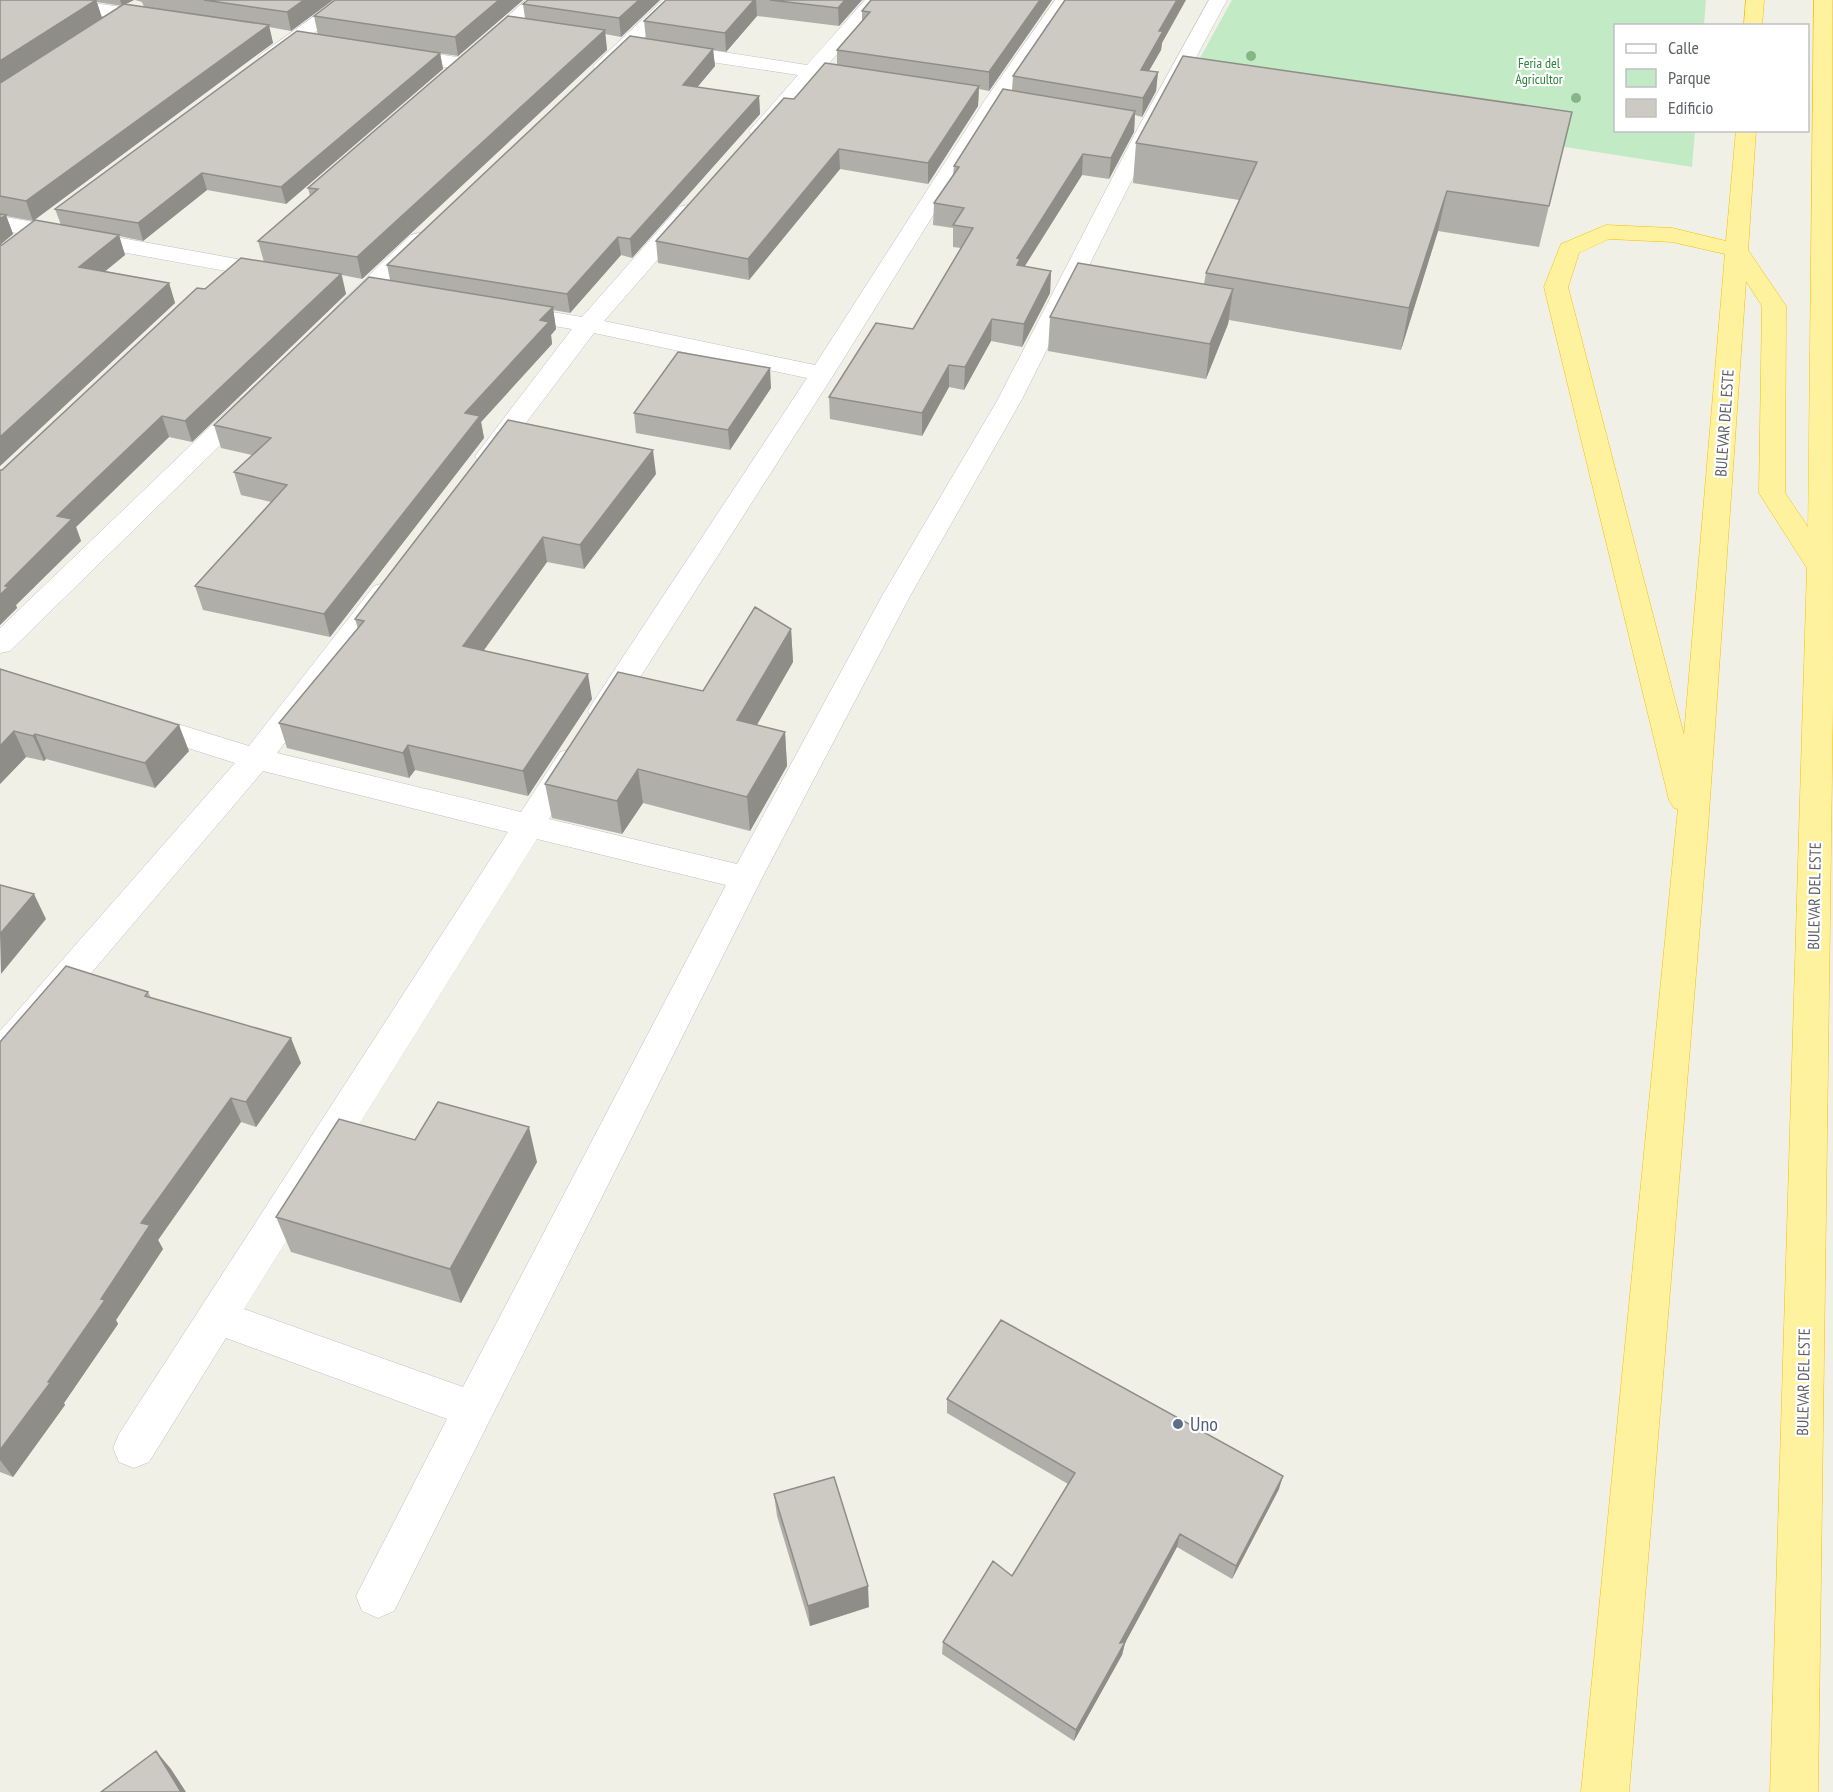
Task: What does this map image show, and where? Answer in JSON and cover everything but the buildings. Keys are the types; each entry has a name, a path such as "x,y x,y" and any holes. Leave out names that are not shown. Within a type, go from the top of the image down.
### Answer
{"highway":[{"path":"1753,24 1755,0"},
{"name":"BULEVAR DEL ESTE","path":"1794,1792 1823,980 1821,568 1828,393 1828,68 1823,0"},
{"name":"BULEVAR DEL ESTE","path":"1605,1792 1692,827 1746,132"},
{"path":"1692,827 1556,287 1569,249 1606,232 1672,235 1737,250 1774,306 1772,493 1821,568"}],"street":[{"path":"34,0 171,20"},
{"path":"107,26 146,0"},
{"path":"248,73 350,0"},
{"path":"445,80 537,0"},
{"path":"584,84 616,42 674,0"},
{"path":"741,150 875,0"},
{"path":"134,1448 527,826 822,374 995,100 1064,0"},
{"path":"378,1596 746,878 896,596 1009,401 1137,124 1218,0"},
{"path":"506,27 528,30"},
{"path":"273,34 318,41"},
{"path":"616,42 845,77"},
{"path":"385,52 463,64"},
{"path":"473,476 588,325 703,194"},
{"path":"19,244 57,216"},
{"path":"0,223 300,277"},
{"path":"326,329 438,223"},
{"path":"214,282 249,250"},
{"path":"484,307 588,325 822,374"},
{"path":"0,644 266,387"},
{"path":"0,1055 256,759 400,570"},
{"path":"111,713 256,759 746,878"},
{"path":"217,1317 474,1410"}],"green space":[{"name":"Feria del Agricultor","path":"1232,0 1706,0 1704,24 1614,24 1614,132 1695,132 1692,167 1184,87"}],"place":[{"name":"Uno","path":"1178,1424"}]}
